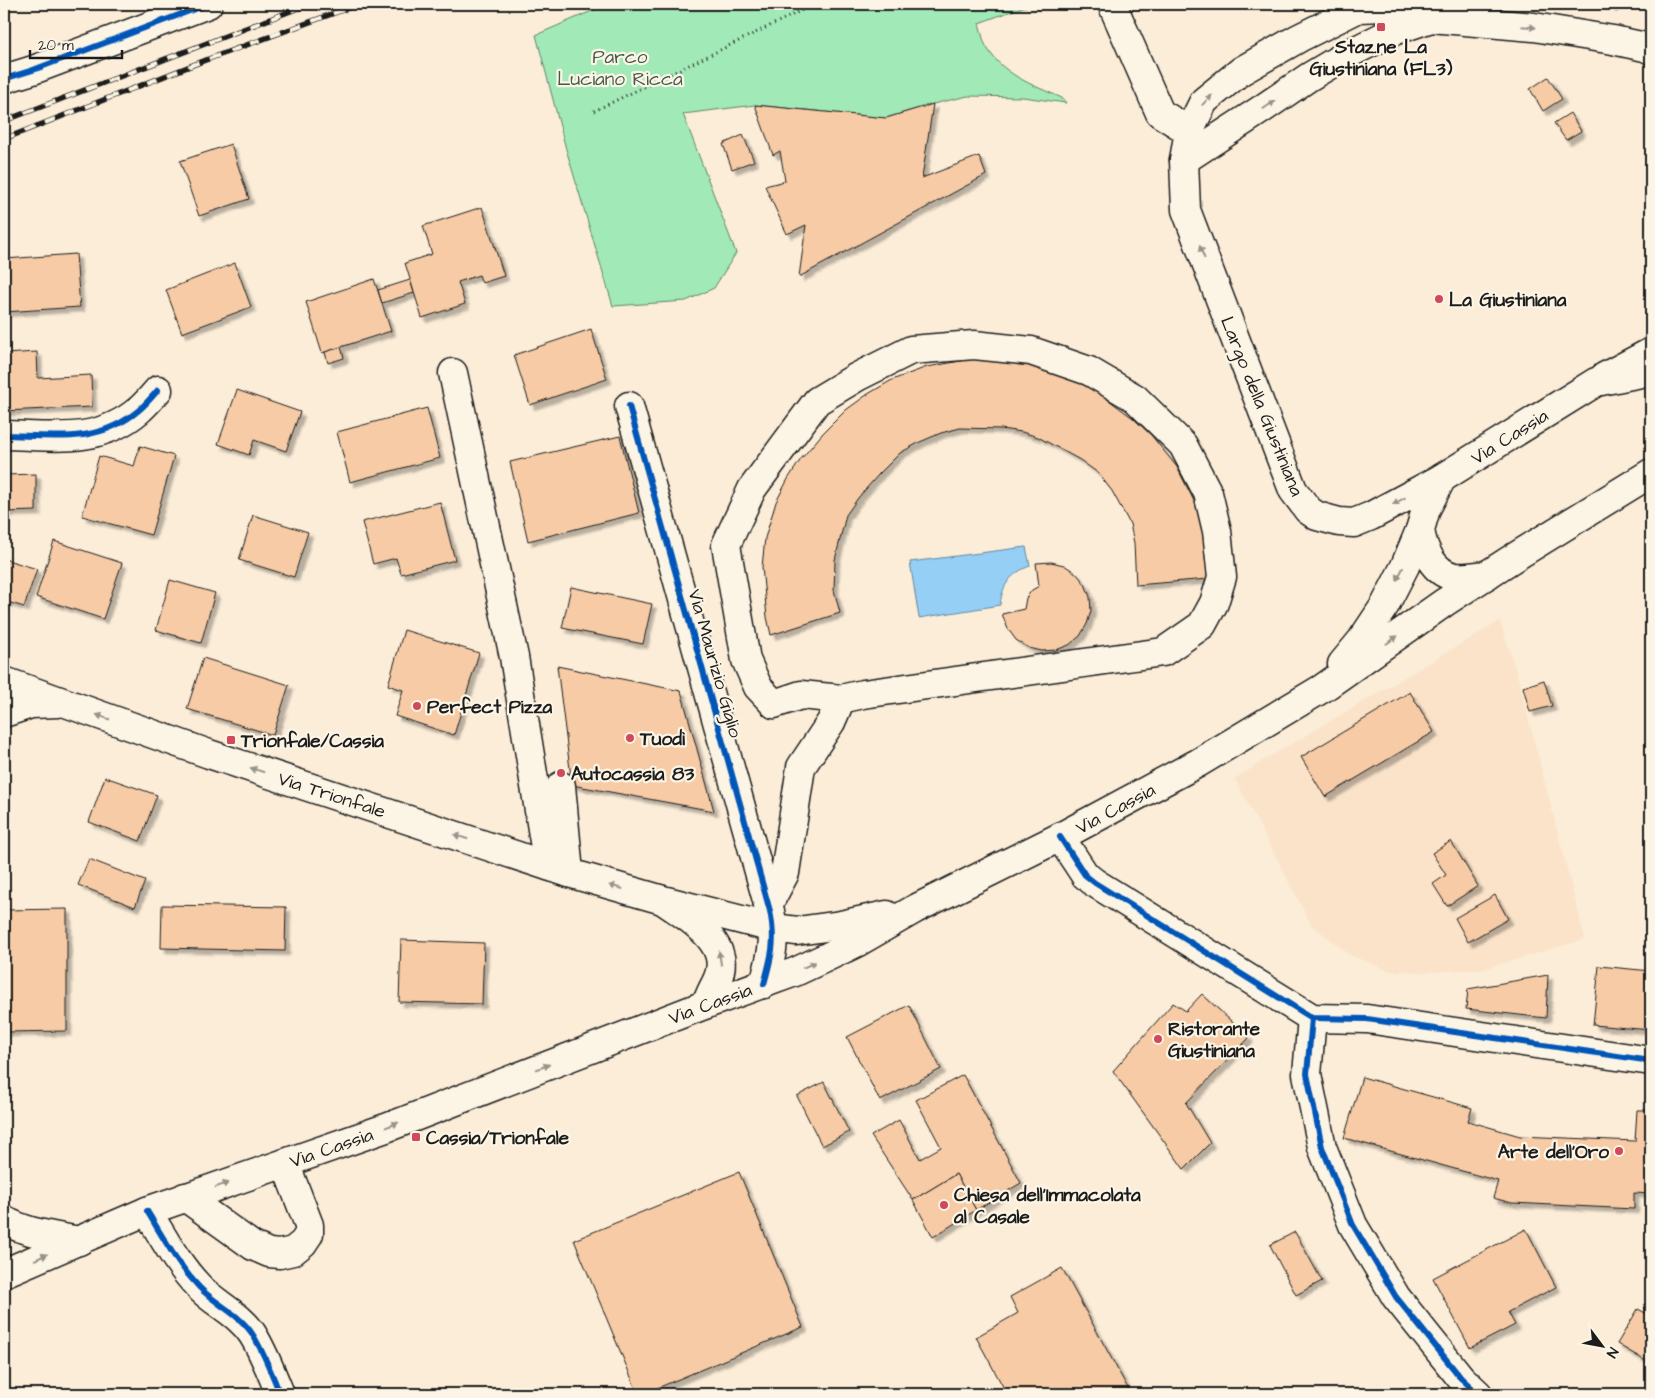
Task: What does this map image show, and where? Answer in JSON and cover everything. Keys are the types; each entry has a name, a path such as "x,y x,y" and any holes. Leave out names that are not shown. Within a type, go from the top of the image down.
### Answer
{"main road":[{"path":"4,79 208,4"},
{"path":"1112,4 1160,113 1189,130"},
{"name":"Largo della Giustiniana","path":"1442,478 1371,516 1354,523 1338,522 1317,516 1301,502 1293,490 1186,210 1184,160 1189,130 1204,101 1241,71 1299,38 1359,8 1384,7 1430,18 1534,27 1613,40 1651,50"},
{"name":"Largo della Giustiniana","path":"1184,160 1309,77 1396,30 1430,18"},
{"path":"974,345 1031,351 1089,371 1135,398 1183,445 1208,493 1218,531 1222,577 1214,603 1202,625 1163,652 863,694 841,700 801,695 774,704 758,687 746,660 726,545 752,489 817,401 857,377 911,350 974,345"},
{"path":"1596,382 1651,352"},
{"path":"453,373 558,869"},
{"name":"Via Cassia","path":"1323,688 1361,641 1385,605 1420,530 1426,509 1442,478 1596,382 1644,375"},
{"path":"4,435 67,437 94,434 122,422 139,410 158,390"},
{"name":"Via Maurizio Giglio","path":"629,406 771,916"},
{"name":"Via Cassia","path":"4,1273 147,1211 386,1128 795,972 834,954 915,909 1060,837 1198,763 1323,688 1445,602 1651,474"},
{"name":"Via Cassia","path":"1420,530 1428,556 1432,563 1442,571 1452,576 1460,577 1487,575"},
{"name":"Via Trionfale","path":"4,680 209,754 558,869 662,900 771,916 797,931 841,926 915,909"},
{"path":"764,984 774,941 771,916 785,873 801,768 831,722 841,700"},
{"path":"4,713 31,704 47,702 65,703"},
{"path":"558,869 561,786"},
{"path":"1060,837 1085,875 1095,883 1312,1018 1367,1019 1651,1061"},
{"name":"Via Trionfale","path":"662,900 699,927 718,948 721,960 720,973 714,988 708,995 707,1004"},
{"path":"1312,1018 1307,1074 1322,1147 1353,1226 1396,1297 1461,1378 1478,1394"},
{"path":"185,1198 260,1250 280,1254 293,1252 309,1234 309,1225 284,1163"},
{"path":"147,1211 182,1268 216,1303 239,1319 253,1334 280,1394"},
{"path":"4,1220 30,1230 79,1241"}],"path":[{"path":"594,111 815,4 912,8 924,4"}],"shaded area":[{"path":"1500,621 1517,674 1585,939 1484,969 1429,972 1390,971 1350,955 1311,924 1235,779"}],"green space":[{"name":"Parco Luciano Ricca","path":"608,4 1031,4 979,23 984,42 990,53 1008,70 1029,83 1062,98 1066,103 1023,97 968,96 886,118 755,105 683,114 736,253 714,288 686,301 613,306 566,149 536,35"}],"water":[{"path":"1026,547 1030,566 1013,576 1005,586 1000,605 919,618 910,562"}],"building":[{"path":"1548,77 1562,99 1543,111 1530,89"},
{"path":"933,104 922,178 979,156 986,175 799,277 806,225 787,234 765,186 785,181 780,151 773,155 755,105 886,118"},
{"path":"1570,113 1581,131 1566,140 1554,123"},
{"path":"743,135 754,161 732,169 723,144"},
{"path":"231,144 249,199 199,216 180,161"},
{"path":"482,207 504,276 482,283 479,275 458,282 465,304 422,318 405,263 432,254 423,226"},
{"path":"76,254 80,307 4,312 4,259"},
{"path":"235,263 251,307 182,333 166,290"},
{"path":"374,279 391,331 322,353 306,302"},
{"path":"410,280 414,293 382,303 378,290"},
{"path":"591,329 607,379 530,405 514,355"},
{"path":"341,347 344,358 328,363 325,352"},
{"path":"37,352 38,378 91,375 92,407 4,411 4,354"},
{"path":"983,357 1029,363 1080,383 1102,395 1133,418 1151,435 1177,467 1197,507 1204,537 1208,579 1136,585 1134,543 1130,524 1112,491 1098,473 1080,460 1038,437 1022,432 1001,429 960,428 941,433 900,453 858,498 846,515 835,560 834,590 840,613 771,635 767,617 762,567 765,538 776,502 801,459 846,410 892,380 927,367"},
{"path":"237,390 300,412 286,451 254,440 249,455 218,444"},
{"path":"427,408 440,458 350,482 337,432"},
{"path":"620,436 639,513 528,541 510,462"},
{"path":"140,446 174,456 151,535 82,516 99,456 134,466"},
{"path":"36,474 36,511 4,512 4,475"},
{"path":"440,502 455,560 401,574 396,558 373,564 362,522"},
{"path":"253,515 308,532 294,577 239,560"},
{"path":"54,541 122,563 103,619 36,597"},
{"path":"4,559 37,569 24,607 4,601"},
{"path":"1051,562 1064,565 1076,573 1085,584 1090,597 1091,611 1087,624 1080,636 1069,645 1056,650 1042,651 1029,648 1016,640 1008,629 1002,614 1024,609 1026,598 1032,590 1039,586 1036,563"},
{"path":"170,580 215,593 201,643 156,630"},
{"path":"571,587 652,604 643,644 562,628"},
{"path":"404,630 479,653 454,735 395,716 403,690 388,685"},
{"path":"203,658 289,685 273,735 187,709"},
{"name":"Tuodì","path":"557,666 681,691 714,811 572,785"},
{"path":"1544,680 1552,706 1530,712 1523,687"},
{"path":"1410,692 1434,732 1325,797 1301,757"},
{"path":"105,777 157,795 140,841 89,822"},
{"path":"1451,841 1478,886 1447,906 1433,884 1446,875 1432,853"},
{"path":"89,859 145,881 135,907 78,885"},
{"path":"1495,895 1508,919 1468,942 1455,918"},
{"path":"162,905 286,907 285,951 161,948"},
{"path":"67,909 67,1031 4,1032 4,910"},
{"path":"401,940 484,943 482,1004 399,1002"},
{"path":"1599,966 1651,971 1651,1030 1593,1025"},
{"path":"1548,975 1546,1018 1466,1009 1468,989"},
{"path":"1202,994 1249,1038 1186,1103 1210,1143 1184,1169 1113,1071 1173,1003 1186,1011"},
{"path":"909,1005 941,1069 880,1101 847,1037"},
{"path":"963,1075 1021,1183 976,1210 956,1174 913,1200 871,1136 899,1120 920,1159 941,1147 916,1100"},
{"path":"1362,1077 1472,1108 1468,1121 1520,1136 1635,1141 1637,1110 1651,1110 1651,1194 1634,1193 1634,1209 1512,1203 1493,1198 1498,1181 1344,1138"},
{"path":"824,1082 849,1132 822,1146 797,1096"},
{"path":"739,1172 803,1327 643,1394 638,1394 574,1240"},
{"name":"Chiesa dell'Immacolata al Casale","path":"956,1174 976,1210 933,1237 913,1200"},
{"path":"1526,1229 1556,1287 1508,1312 1515,1325 1470,1348 1433,1278"},
{"path":"1295,1232 1322,1281 1296,1295 1270,1245"},
{"path":"1062,1268 1131,1394 1007,1394 976,1337 1018,1313 1010,1297"},
{"path":"1638,1309 1651,1316 1651,1364 1617,1344"}],"railway":[{"path":"4,121 309,4"},
{"path":"4,139 203,61 359,4"}],"cycle path":[{"path":"4,79 33,70 208,4"},
{"path":"4,435 57,437 91,434 108,429 123,421 147,403 158,390"},
{"path":"629,406 770,911 773,931 772,948 764,984"},
{"path":"1060,837 1085,875 1095,883 1312,1018 1367,1019 1651,1061"},
{"path":"1312,1018 1307,1074 1322,1147 1353,1225 1396,1297 1461,1378 1478,1394"},
{"path":"147,1211 191,1278 205,1293 248,1328 264,1356 280,1394"}],"place":[{"name":"Staz.ne La Giustiniana (FL3)","path":"1381,27"},
{"name":"La Giustiniana","path":"1439,299"},
{"name":"Perfect Pizza","path":"417,706"},
{"name":"Tuodì","path":"630,738"},
{"name":"Trionfale/Cassia","path":"231,740"},
{"name":"Autocassia 83","path":"561,773"},
{"name":"Ristorante Giustiniana","path":"1158,1039"},
{"name":"Cassia/Trionfale","path":"416,1137"},
{"name":"Arte dell'Oro","path":"1619,1151"},
{"name":"Chiesa dell'Immacolata al Casale","path":"944,1205"}]}
